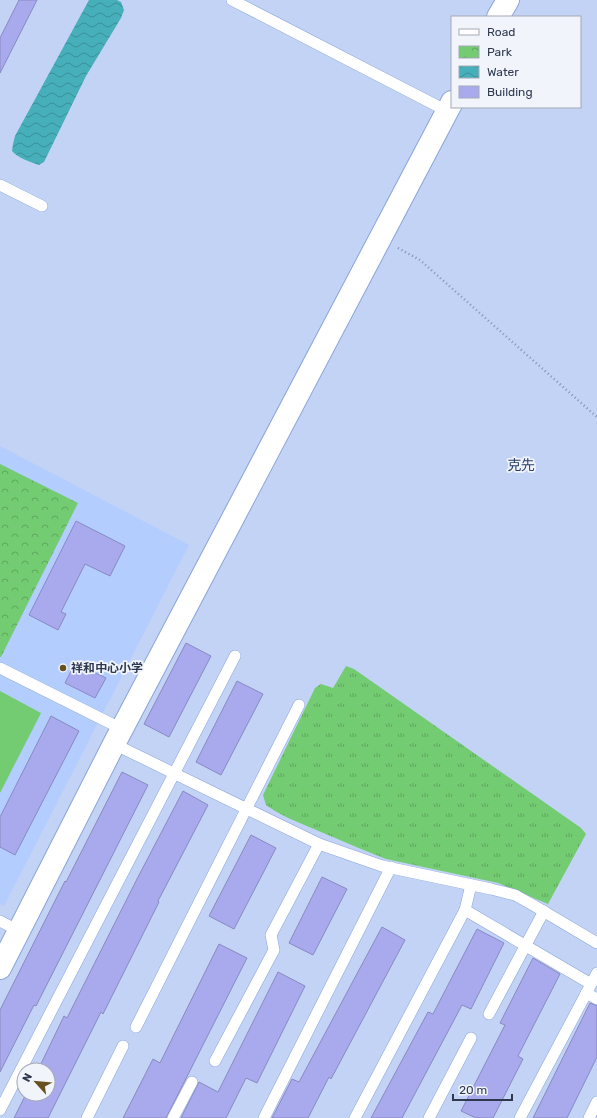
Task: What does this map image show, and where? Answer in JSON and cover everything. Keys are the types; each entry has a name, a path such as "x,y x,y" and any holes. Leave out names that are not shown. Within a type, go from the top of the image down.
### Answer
{"street":[{"path":"499,16 508,0"},
{"path":"0,968 9,926 118,737 449,106"}],"lane":[{"path":"232,0 449,106"},
{"path":"0,185 42,206"},
{"path":"0,1110 235,656"},
{"path":"0,668 118,737 175,773 318,844 382,866 515,895 597,943"},
{"path":"136,1027 300,705"},
{"path":"215,1061 274,950 271,935 318,844"},
{"path":"264,1118 391,867"},
{"path":"355,1118 465,910 471,885"},
{"path":"465,910 525,946 589,989 597,999"},
{"path":"489,1014 544,911"},
{"path":"520,1118 597,972"},
{"path":"428,1118 471,1038"},
{"path":"87,1118 123,1046"},
{"path":"173,1118 192,1082"},
{"path":"589,1118 597,1102"}],"path":[{"path":"380,239 420,260 597,417"}],"shaded area":[{"name":"祥和中心小学","path":"0,446 189,545 4,906 0,904"}],"green space":[{"path":"0,464 78,503 1,657 0,657"},
{"path":"346,666 354,669 581,828 586,834 548,904 498,883 386,859 288,818 266,805 263,795 315,688 321,684 333,688"},
{"path":"0,691 41,713 0,793"}],"water":[{"path":"89,0 117,0 121,2 124,10 121,18 86,76 44,162 39,165 21,158 12,151 15,136"}],"building":[{"path":"19,0 37,0 0,73 0,38"},
{"path":"76,521 125,546 110,576 85,564 61,612 66,614 58,630 29,615"},
{"path":"186,643 211,656 169,737 144,724"},
{"path":"75,663 106,678 95,698 65,683"},
{"path":"237,681 263,694 221,775 196,762"},
{"path":"51,716 79,731 15,855 0,847 0,817"},
{"path":"122,772 148,785 36,1006 34,1005 0,1072 0,1010"},
{"path":"183,791 208,805 158,901 159,902 103,1014 101,1012 56,1102 56,1062 42,1062 64,1016 67,1018"},
{"path":"251,835 276,848 234,929 209,916"},
{"path":"322,877 347,889 313,955 289,943"},
{"path":"382,927 405,940 331,1079 329,1077 308,1118 272,1118 292,1079 299,1082"},
{"path":"477,929 504,943 471,1009 462,1005 402,1118 371,1118 428,1012 433,1014"},
{"path":"219,944 247,958 166,1118 123,1118 153,1059 160,1063"},
{"path":"533,958 560,974 518,1056 523,1059 493,1118 476,1118 461,1111 505,1025 500,1023"},
{"path":"278,972 305,986 257,1083 246,1078 226,1118 181,1118 199,1082 218,1092"},
{"path":"590,1003 597,1006 597,1057 567,1118 533,1118"},
{"path":"22,1102 56,1102 48,1118 14,1118"}],"place":[{"name":"祥和中心小学","path":"63,668"}],"district":[{"name":"克先","path":"521,465"}]}
